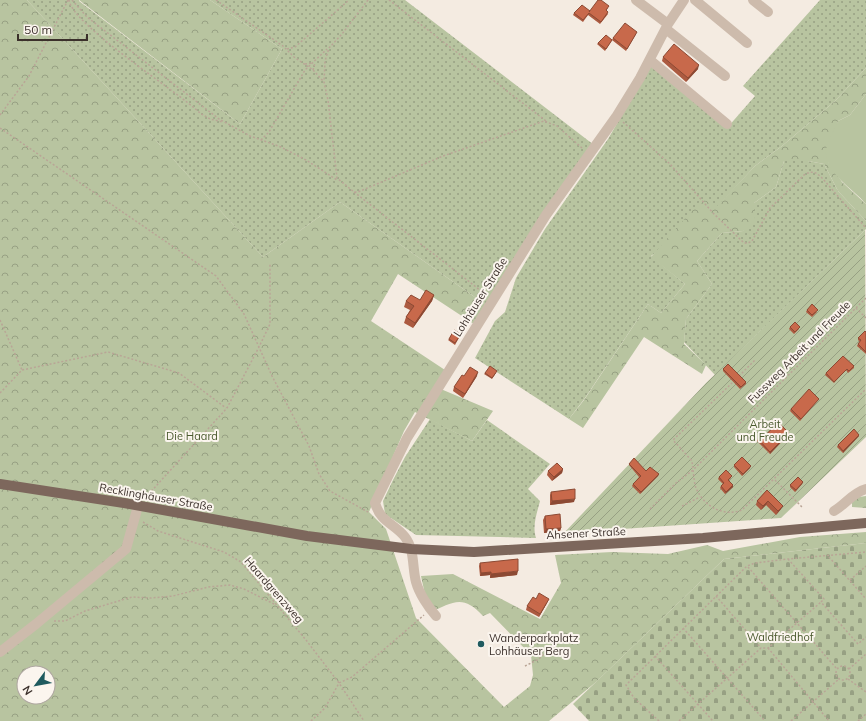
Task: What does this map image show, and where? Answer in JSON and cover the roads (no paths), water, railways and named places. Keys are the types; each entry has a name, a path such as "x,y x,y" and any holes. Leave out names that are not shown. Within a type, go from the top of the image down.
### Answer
{"main road":[{"name":"Recklinghäuser Straße","path":"0,484 138,506 307,536"},
{"name":"Ahsener Straße","path":"307,536 411,549 474,552 664,541 866,523"}],"street":[{"path":"636,0 726,76"},
{"name":"Lohhäuser Straße","path":"411,549 405,537 388,524 378,513 375,503 407,438 546,214 616,117 684,0"},
{"path":"696,0 747,43"},
{"path":"753,0 768,12"},
{"path":"650,60 727,124"},
{"path":"834,511 842,507 851,495 866,489"},
{"path":"0,652 126,549 138,506"},
{"path":"411,549 416,582 433,613"}],"place":[{"name":"Wanderparkplatz Lohhäuser Berg","path":"481,644"}],"park label":[{"name":"Arbeit und Freude","path":"765,430"},
{"name":"Die Haard","path":"192,436"},
{"name":"Waldfriedhof","path":"780,637"}]}
